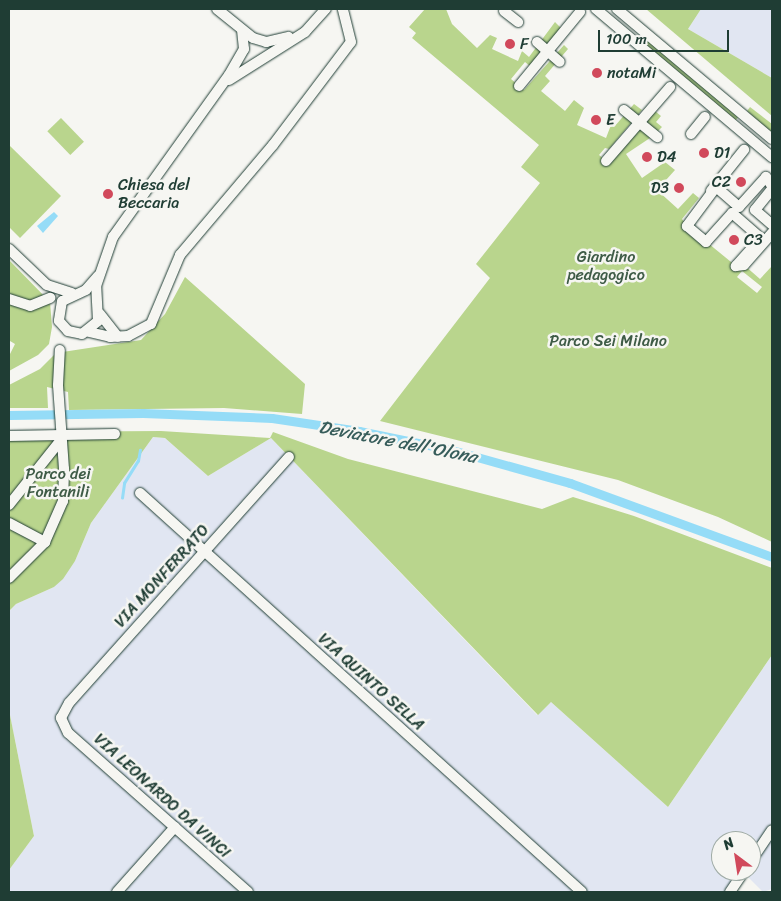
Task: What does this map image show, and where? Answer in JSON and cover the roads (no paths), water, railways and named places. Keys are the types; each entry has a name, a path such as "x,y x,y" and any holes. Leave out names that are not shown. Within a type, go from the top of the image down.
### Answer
{"street":[{"path":"217,9 242,31 266,42 282,40 306,30"},
{"path":"223,85 306,30 326,9"},
{"path":"9,248 47,285 59,307 63,327 75,334 88,332 118,337 137,334 151,324 180,255 338,62 351,42 343,9"},
{"path":"618,9 772,139"},
{"path":"602,11 772,157"},
{"path":"506,12 517,22"},
{"path":"519,86 549,52 554,41 580,12"},
{"path":"88,332 99,311 98,276 124,219 223,85 244,49 242,31"},
{"path":"606,161 633,118 670,87"},
{"path":"691,134 705,117"},
{"path":"633,118 655,136"},
{"path":"738,129 747,118"},
{"path":"680,228 744,150"},
{"path":"772,226 754,210 771,184 766,177 739,207 716,187 687,226 706,242 732,213 761,238 736,266 744,265 772,233"},
{"path":"59,307 98,276"},
{"path":"47,285 91,296 99,311 118,337"},
{"path":"9,300 30,306 50,298"},
{"path":"9,578 44,542 63,501 64,469 58,386 60,350"},
{"path":"9,505 60,434"},
{"path":"9,436 116,434"},
{"name":"VIA MONFERRATO","path":"61,718 69,703 289,457"},
{"name":"VIA QUINTO SELLA","path":"140,493 203,552 582,892"},
{"path":"9,522 44,542"},
{"name":"VIA LEONARDO DA VINCI","path":"61,718 68,733 248,892"},
{"path":"116,892 175,827"},
{"path":"761,847 772,830"},
{"path":"730,892 738,881"}],"water":[{"path":"54,212 58,216 43,233 37,226"}],"waterway":[{"name":"Deviatore dell'Olona","path":"9,415 143,413 272,418 359,431 452,450 570,483 772,557"},
{"path":"122,498 124,483 138,461 140,450"}],"place":[{"name":"F","path":"510,44"},
{"name":"notaMi","path":"597,73"},
{"name":"E","path":"596,120"},
{"name":"D1","path":"704,153"},
{"name":"D4","path":"647,157"},
{"name":"C2","path":"741,182"},
{"name":"D3","path":"679,188"},
{"name":"Chiesa del Beccaria","path":"108,194"},
{"name":"C3","path":"734,240"}],"park label":[{"name":"Giardino pedagogico","path":"606,266"},
{"name":"Parco Sei Milano","path":"608,341"},
{"name":"Parco dei Fontanili","path":"58,483"}]}
